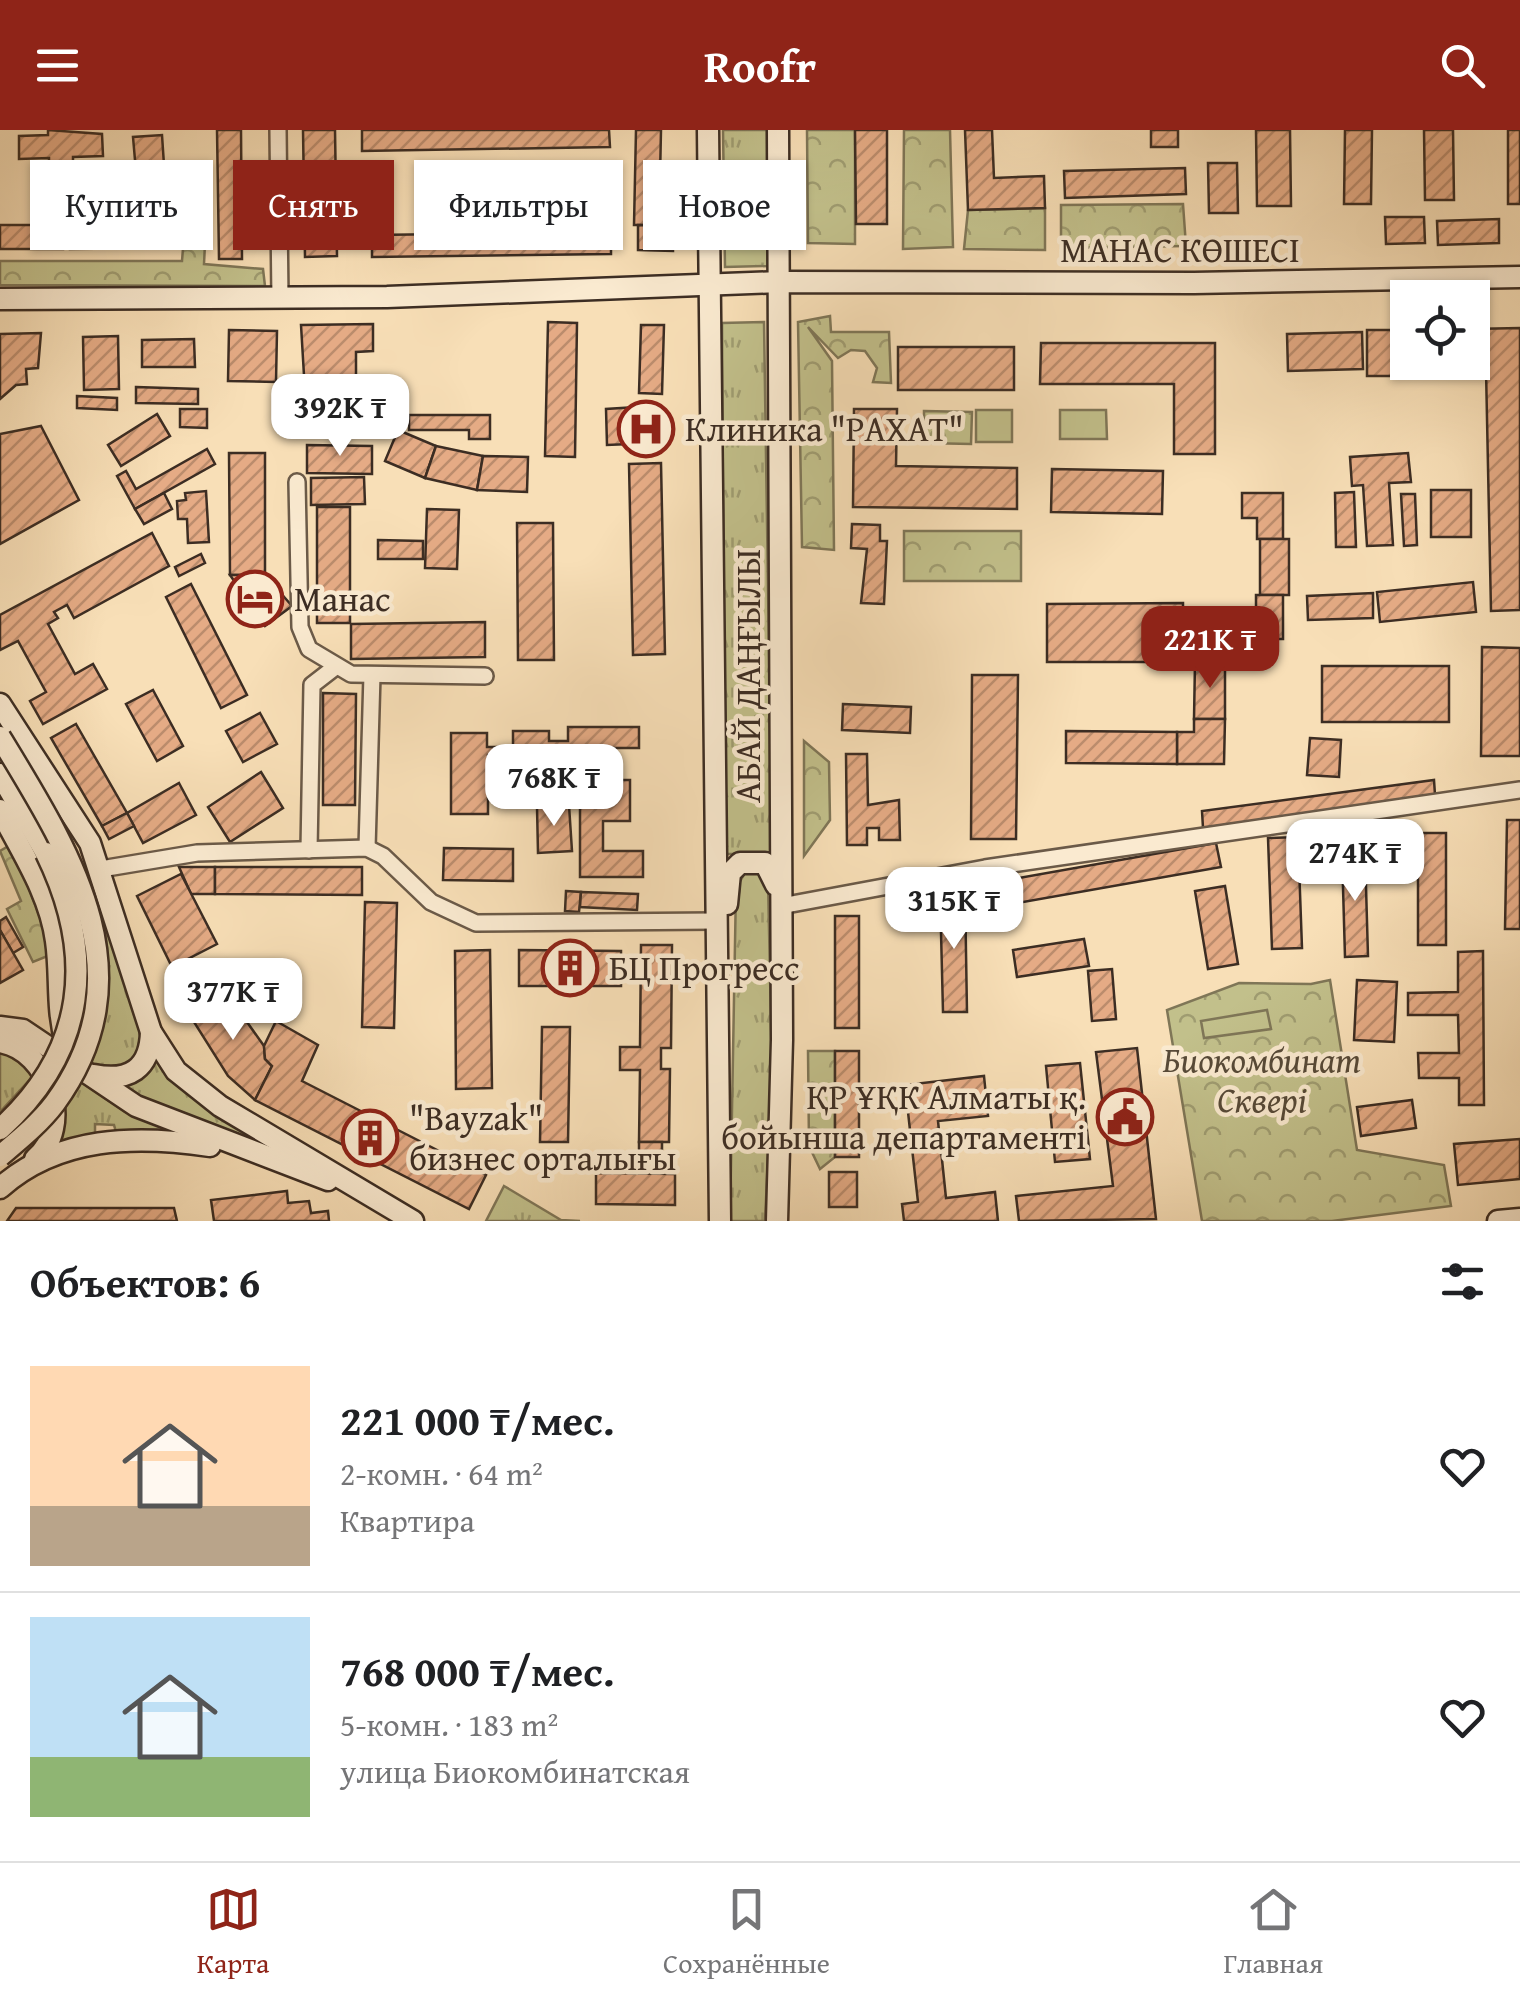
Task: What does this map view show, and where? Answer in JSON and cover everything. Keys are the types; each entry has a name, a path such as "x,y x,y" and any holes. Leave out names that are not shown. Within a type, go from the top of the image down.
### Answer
{"main road":[{"name":"АБАЙ ДАҢҒЫЛЫ","path":"708,130 720,1221"},
{"name":"АБАЙ ДАҢҒЫЛЫ","path":"777,1221 782,1169 778,130"},
{"name":"МАНАС КӨШЕСІ","path":"0,299 280,299 780,282 1194,283 1520,278"},
{"path":"0,704 74,817 101,869 151,1032 176,1072 202,1094 405,1218"},
{"path":"0,737 79,876 93,929 98,970 91,1027 75,1072 53,1106 0,1156"},
{"path":"0,774 56,876 71,918 78,969 75,1005 55,1063 35,1094 0,1129"},
{"path":"0,810 41,890 54,927 60,1022 80,1068 107,1078 133,1074 145,1063 151,1032"},
{"path":"716,1020 726,963 730,873 746,861 765,863 772,870 781,906"},
{"path":"0,1027 23,1030 136,1106 358,1190"},
{"path":"0,1042 30,1058 53,1100 54,1129 48,1146 0,1188"},
{"path":"33,1160 126,1139 246,1150"},
{"path":"782,1169 793,1221"},
{"path":"1498,1221 1520,1219"}],"street":[{"path":"278,130 280,299"},
{"path":"297,482 300,627 308,649 334,668 372,674 485,676"},
{"path":"309,850 312,685 334,668"},
{"path":"367,848 372,674"},
{"path":"781,906 985,868 1520,790"},
{"path":"101,869 197,853 367,848 382,856 431,902 476,923 715,921"}],"green space":[{"path":"723,130 767,130 767,160 723,160"},
{"path":"807,130 855,130 855,244 808,243"},
{"path":"904,130 950,130 953,247 903,249"},
{"path":"1183,204 1186,246 1061,248 1061,205"},
{"path":"1045,208 1045,250 964,249 968,210"},
{"path":"183,250 205,250 204,264 263,269 265,286 0,285 0,261 182,261"},
{"path":"725,250 768,250 768,266 725,267"},
{"path":"830,316 831,332 889,332 891,383 873,382 877,368 865,351 851,350 838,358 808,327 832,361 834,550 802,547 798,322"},
{"path":"764,322 772,854 725,854 722,323"},
{"path":"976,410 1012,410 1012,442 976,442"},
{"path":"1060,410 1106,410 1107,439 1060,439"},
{"path":"924,411 972,412 971,444 924,443"},
{"path":"904,531 1021,531 1021,581 904,581"},
{"path":"804,741 829,762 830,820 804,856"},
{"path":"12,844 52,949 50,955 33,962 7,909 21,901 0,851"},
{"path":"746,871 757,871 768,882 772,1070 765,1221 730,1221 736,888"},
{"path":"103,916 144,1041 129,1072 89,1067 107,993"},
{"name":"Биокомбинат Сквері","path":"1330,980 1357,1150 1444,1165 1451,1206 1332,1221 1202,1221 1167,1010 1239,983 1311,984"},
{"path":"1267,1010 1271,1029 1204,1038 1201,1021"},
{"path":"0,1049 16,1056 34,1075 0,1112"},
{"path":"808,1051 835,1051 835,1157 820,1169 809,1146"},
{"path":"155,1055 287,1152 158,1106 118,1087 143,1077"},
{"path":"81,1082 125,1112 191,1138 116,1132 114,1125 95,1124 95,1136 56,1147 64,1107"},
{"path":"504,1186 561,1220 580,1221 486,1221"}],"building":[{"path":"48,130 102,134 103,156 19,159 19,136 48,135"},
{"path":"217,130 241,130 241,160 233,160 233,250 242,250 242,259 219,259"},
{"path":"303,130 335,130 335,160 303,160"},
{"path":"362,130 609,130 610,147 362,151"},
{"path":"636,130 661,130 660,160 643,160 643,225 634,225"},
{"path":"855,130 887,130 887,224 856,224"},
{"path":"965,130 992,130 994,178 1044,176 1045,208 968,210"},
{"path":"1151,130 1178,130 1178,147 1151,147"},
{"path":"1256,130 1290,130 1291,206 1257,206"},
{"path":"1345,130 1372,130 1371,204 1344,204"},
{"path":"1424,130 1453,130 1454,200 1425,200"},
{"path":"1508,130 1520,130 1520,204 1508,204"},
{"path":"162,135 164,160 135,160 133,137"},
{"path":"1208,163 1237,163 1238,213 1209,213"},
{"path":"1185,168 1186,194 1065,198 1064,171"},
{"path":"1385,217 1424,217 1425,243 1386,244"},
{"path":"1499,219 1499,243 1438,245 1437,221"},
{"path":"0,225 30,225 30,249 0,249"},
{"path":"638,225 643,225 643,250 673,251 638,250"},
{"path":"414,234 414,250 611,250 611,254 372,257 372,250 394,250 394,235"},
{"path":"305,250 337,250 337,256 305,257"},
{"path":"548,322 577,323 575,457 545,456"},
{"path":"373,324 373,351 356,352 356,425 307,426 301,325"},
{"path":"641,325 664,325 662,394 639,393"},
{"path":"1520,328 1520,610 1491,611 1486,380 1490,380 1490,329"},
{"path":"229,330 277,331 276,382 228,381"},
{"path":"1367,330 1390,330 1390,376 1367,376"},
{"path":"1362,332 1363,369 1288,371 1287,334"},
{"path":"41,333 38,368 26,369 27,384 16,385 0,399 0,334"},
{"path":"118,336 119,389 84,390 83,337"},
{"path":"194,339 195,367 142,367 142,340"},
{"path":"1041,343 1215,343 1215,454 1174,454 1174,384 1040,384"},
{"path":"898,347 1014,347 1014,390 898,390"},
{"path":"136,387 198,389 198,404 136,403"},
{"path":"77,396 117,398 117,410 77,408"},
{"path":"652,406 654,443 607,445 606,409"},
{"path":"180,409 207,409 207,428 180,427"},
{"path":"854,409 897,409 896,466 1017,468 1017,509 853,507"},
{"path":"157,414 170,436 121,466 108,445"},
{"path":"409,415 490,415 490,439 469,439 469,430 409,430"},
{"path":"41,426 79,500 0,544 0,434"},
{"path":"398,430 436,446 425,478 385,461"},
{"path":"307,445 372,446 372,474 307,473"},
{"path":"436,446 483,456 477,490 425,478"},
{"path":"207,449 215,464 135,509 117,476 126,471 136,489"},
{"path":"229,453 265,453 265,575 230,575"},
{"path":"1408,453 1411,482 1389,483 1393,545 1367,546 1363,485 1352,486 1350,457"},
{"path":"483,456 528,457 527,492 477,490"},
{"path":"661,463 665,654 633,655 629,464"},
{"path":"1052,469 1163,471 1162,514 1051,512"},
{"path":"364,477 365,504 311,505 311,478"},
{"path":"1431,490 1471,490 1471,537 1431,537"},
{"path":"206,491 209,542 188,543 187,519 178,519 177,501 186,500 185,493"},
{"path":"1354,492 1356,547 1336,547 1335,493"},
{"path":"164,493 172,509 144,524 135,509"},
{"path":"1242,493 1283,493 1283,539 1257,539 1257,518 1242,518"},
{"path":"1401,494 1415,494 1417,545 1404,546"},
{"path":"317,507 350,507 350,623 317,623"},
{"path":"427,509 459,510 457,569 425,568"},
{"path":"517,523 553,523 554,660 518,660"},
{"path":"852,524 880,525 880,541 887,541 884,604 861,603 867,549 851,548"},
{"path":"152,533 169,566 74,618 67,605 54,612 58,618 48,624 75,674 93,664 107,689 43,724 30,701 46,692 18,641 0,650 0,615"},
{"path":"1260,539 1289,539 1289,595 1260,595"},
{"path":"378,540 423,541 423,559 378,559"},
{"path":"201,554 205,563 179,576 175,567"},
{"path":"230,575 265,575 292,606 265,626"},
{"path":"1473,582 1476,612 1380,622 1377,592"},
{"path":"191,584 247,695 221,708 166,597"},
{"path":"1373,593 1373,618 1308,620 1307,596"},
{"path":"1256,595 1283,595 1283,639 1244,639 1245,618 1256,618"},
{"path":"1183,603 1183,662 1047,662 1047,604"},
{"path":"485,622 485,657 351,659 351,624"},
{"path":"1482,647 1520,648 1520,756 1481,756"},
{"path":"1195,662 1225,663 1225,719 1194,719"},
{"path":"1322,666 1449,666 1449,722 1322,722"},
{"path":"972,675 1018,675 1016,839 971,839"},
{"path":"153,690 183,746 157,761 126,704"},
{"path":"323,693 356,694 355,805 323,805"},
{"path":"843,704 911,707 910,733 842,730"},
{"path":"260,713 277,744 243,762 226,731"},
{"path":"1194,719 1225,719 1224,764 1177,764 1177,732 1194,732"},
{"path":"76,724 127,813 102,826 51,738"},
{"path":"568,727 639,727 639,748 603,748 603,780 630,780 630,821 603,821 603,851 643,851 643,877 580,877 580,751 553,751 553,763 511,763 511,755 488,755 488,814 451,814 451,733 487,733 487,747 513,747 513,731 549,731 549,741 568,741"},
{"path":"1066,731 1177,732 1177,764 1066,763"},
{"path":"1310,738 1341,740 1339,777 1307,775"},
{"path":"846,754 867,754 868,805 899,800 900,840 879,840 879,828 867,828 867,845 847,845"},
{"path":"261,772 283,808 230,842 208,807"},
{"path":"1434,780 1435,795 1203,828 1202,811"},
{"path":"179,783 196,815 143,843 127,813"},
{"path":"569,805 572,851 538,853 537,807"},
{"path":"127,813 134,826 109,839 102,826"},
{"path":"1507,820 1520,820 1520,929 1505,929"},
{"path":"1418,833 1446,833 1446,945 1418,945"},
{"path":"1298,837 1302,948 1272,949 1268,838"},
{"path":"1216,843 1221,867 1000,906 996,882"},
{"path":"444,848 513,849 513,881 443,880"},
{"path":"1342,852 1365,852 1368,956 1345,957"},
{"path":"179,867 215,867 215,894 191,894"},
{"path":"215,867 362,867 362,895 215,894"},
{"path":"181,874 217,944 172,967 137,896"},
{"path":"1225,886 1238,964 1208,969 1195,891"},
{"path":"566,891 581,892 579,912 565,911"},
{"path":"581,892 638,894 637,910 580,907"},
{"path":"940,892 965,892 967,1012 943,1012"},
{"path":"365,902 397,903 394,1028 362,1027"},
{"path":"835,916 859,916 859,1028 835,1028"},
{"path":"6,917 23,947 13,953 0,930 0,921"},
{"path":"0,930 23,970 0,983"},
{"path":"1084,939 1089,966 1017,977 1013,950"},
{"path":"641,945 672,945 671,1048 661,1048 661,1069 670,1069 669,1142 639,1142 640,1070 620,1070 620,1047 640,1047"},
{"path":"490,950 492,1088 456,1089 455,951"},
{"name":"БЦ Прогресс","path":"519,950 621,951 621,986 519,986"},
{"path":"1483,951 1484,1105 1459,1105 1459,1078 1419,1078 1418,1053 1459,1053 1458,1015 1408,1015 1408,993 1458,992 1458,952"},
{"path":"1112,969 1116,1019 1092,1021 1088,971"},
{"path":"1357,980 1397,982 1394,1042 1354,1040"},
{"path":"225,991 264,1046 265,1059 272,1066 255,1100 228,1076 189,1014"},
{"name":"\"Bayzak\" бизнес орталығы","path":"276,1021 318,1045 302,1081 486,1175 469,1209 255,1100 272,1066 265,1059 264,1046"},
{"path":"542,1027 570,1027 568,1142 540,1142"},
{"name":"ҚР ҰҚК Алматы қ. бойынша департаменті","path":"1137,1048 1156,1219 1019,1221 1016,1196 1113,1186 1096,1052"},
{"path":"835,1051 859,1051 859,1157 835,1157"},
{"path":"1080,1063 1090,1159 1055,1162 1046,1066"},
{"path":"984,1076 988,1116 938,1121 946,1198 995,1192 998,1221 904,1221 902,1204 918,1202 905,1085"},
{"path":"1412,1100 1416,1128 1361,1136 1357,1107"},
{"path":"1520,1139 1520,1179 1458,1185 1454,1144"},
{"path":"639,1142 662,1142 662,1174 639,1173"},
{"path":"829,1172 857,1172 857,1207 829,1207"},
{"path":"596,1173 675,1174 675,1205 596,1204"},
{"path":"287,1191 288,1203 309,1201 311,1213 328,1211 329,1221 214,1221 211,1200"},
{"path":"16,1208 174,1208 177,1221 7,1221"}],"place":[{"name":"Клиника \"РАХАТ\"","path":"646,429"},
{"name":"Манас","path":"255,599"},
{"name":"БЦ Прогресс","path":"570,968"},
{"name":"ҚР ҰҚК Алматы қ. бойынша департаменті","path":"1125,1117"},
{"name":"\"Bayzak\" бизнес орталығы","path":"370,1138"}]}
